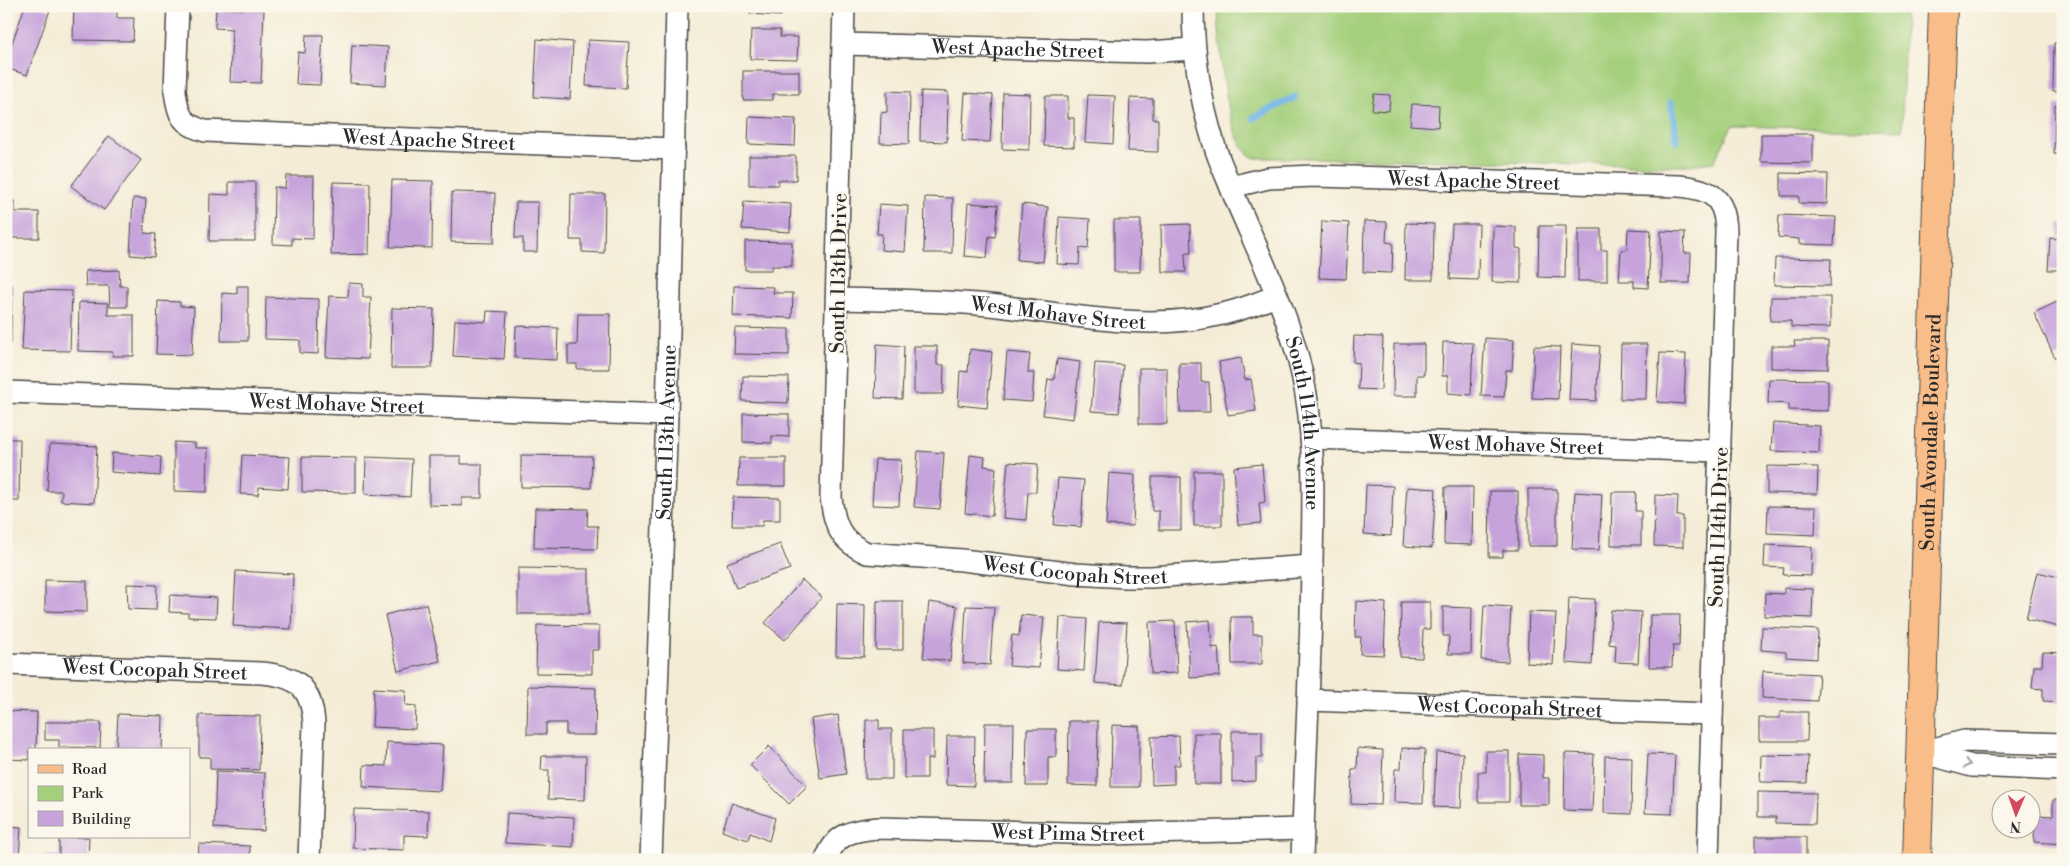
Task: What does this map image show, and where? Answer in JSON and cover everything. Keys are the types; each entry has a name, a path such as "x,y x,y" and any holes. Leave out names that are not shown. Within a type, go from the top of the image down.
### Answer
{"main road":[{"name":"South Avondale Boulevard","path":"1917,860 1943,6"}],"street":[{"name":"West Apache Street","path":"178,6 175,91 179,113 185,121 194,127 218,132 674,149"},
{"name":"South 113th Avenue","path":"650,860 667,414 678,6"},
{"name":"South 113th Drive","path":"843,537 836,525 831,497 844,6"},
{"name":"South 114th Avenue","path":"1193,6 1194,49 1207,121 1214,145 1296,350 1302,373 1311,438 1312,566 1302,860"},
{"name":"West Apache Street","path":"843,44 1147,52 1194,49"},
{"name":"West Apache Street","path":"1231,187 1268,178 1323,176 1679,186 1698,189 1715,196"},
{"name":"South 114th Drive","path":"1708,860 1726,231 1724,212 1715,196"},
{"name":"West Mohave Street","path":"837,299 941,301 1090,318 1144,322 1221,315 1276,296"},
{"name":"West Mohave Street","path":"6,392 667,414"},
{"name":"West Mohave Street","path":"1311,438 1720,450"},
{"name":"West Cocopah Street","path":"843,537 854,547 867,553 962,560 1084,575 1151,577 1312,566"},
{"name":"West Cocopah Street","path":"6,664 261,673 288,677 300,684 310,700 314,723 309,860"},
{"name":"West Cocopah Street","path":"1308,700 1712,714"},
{"path":"1920,752 1964,741 2063,744"},
{"path":"1920,752 1972,766 2063,770"},
{"name":"West Pima Street","path":"826,860 836,840 848,833 878,828 1108,834 1303,829"}],"green space":[{"path":"1218,6 1905,6 1902,130 1732,126 1714,162 1679,166 1255,158 1245,150 1236,135 1230,114 1222,65"}],"building":[{"path":"25,6 39,6 50,10 27,75 6,68 6,60"},
{"path":"74,6 117,6 117,18 134,18 133,41 73,40"},
{"path":"750,6 798,6 798,10 781,9 781,16 750,14"},
{"path":"216,8 264,10 261,83 230,82 232,29 215,28"},
{"path":"751,30 780,30 780,37 798,37 797,60 750,59"},
{"path":"306,35 323,35 320,85 296,84 298,52 305,53"},
{"path":"537,39 573,42 570,99 534,97"},
{"path":"588,40 629,42 626,88 586,86"},
{"path":"2054,43 2063,43 2063,91 2053,91"},
{"path":"352,45 388,47 386,85 350,83"},
{"path":"743,71 799,71 799,94 773,94 773,100 743,100"},
{"path":"887,91 910,92 909,144 880,143 881,113 887,112"},
{"path":"921,91 948,92 947,142 920,141"},
{"path":"965,93 993,95 990,142 962,141"},
{"path":"1003,93 1030,94 1029,150 1002,149"},
{"path":"1374,94 1390,95 1389,111 1372,110"},
{"path":"1088,95 1115,96 1113,144 1085,142"},
{"path":"1045,96 1068,96 1068,118 1074,118 1074,147 1044,146"},
{"path":"1130,98 1153,99 1153,119 1158,119 1158,152 1128,151"},
{"path":"1412,104 1439,105 1438,127 1410,125"},
{"path":"2055,105 2063,105 2063,154 2054,154"},
{"path":"749,117 796,119 795,146 748,144"},
{"path":"1761,134 1813,134 1813,163 1761,162"},
{"path":"109,136 141,160 104,210 71,186"},
{"path":"749,156 796,156 796,180 778,180 778,185 749,185"},
{"path":"1781,173 1828,174 1827,204 1799,203 1799,196 1781,196"},
{"path":"286,176 314,176 313,239 292,238 292,245 273,244 274,187 285,188"},
{"path":"392,180 433,181 432,248 390,247"},
{"path":"229,182 255,182 255,241 209,241 210,194 229,195"},
{"path":"333,182 370,183 369,254 331,255"},
{"path":"452,192 495,193 494,243 451,242"},
{"path":"571,194 605,194 604,253 582,252 582,240 570,240"},
{"path":"925,197 953,198 952,253 924,253"},
{"path":"133,198 146,199 144,233 156,234 154,257 130,255"},
{"path":"6,201 15,201 15,212 39,212 39,238 6,238"},
{"path":"744,201 791,204 790,232 742,229"},
{"path":"516,202 538,202 537,252 523,252 523,238 515,238"},
{"path":"968,203 998,205 995,237 989,236 987,258 964,256"},
{"path":"879,204 908,206 905,252 881,250 882,234 877,234"},
{"path":"1022,204 1048,207 1043,262 1017,260"},
{"path":"1779,215 1836,217 1834,245 1799,244 1799,239 1778,237"},
{"path":"1059,217 1090,219 1088,249 1080,248 1079,265 1057,264"},
{"path":"1114,220 1141,220 1140,272 1114,272"},
{"path":"1322,221 1349,223 1346,279 1319,278"},
{"path":"1364,221 1387,222 1386,242 1393,243 1392,273 1363,272"},
{"path":"1406,223 1434,224 1433,280 1405,280"},
{"path":"2059,223 2063,223 2063,270 2048,270 2050,238 2058,239"},
{"path":"1190,224 1191,253 1185,253 1186,272 1162,272 1161,225"},
{"path":"1452,224 1479,224 1478,280 1450,279"},
{"path":"1493,226 1516,227 1516,248 1521,249 1521,283 1492,282"},
{"path":"1539,226 1566,226 1565,278 1538,277"},
{"path":"1578,229 1601,229 1601,250 1607,250 1607,281 1578,281"},
{"path":"1628,229 1651,230 1648,288 1634,287 1634,281 1619,281 1621,250 1627,250"},
{"path":"1661,231 1685,232 1684,253 1691,253 1690,283 1661,283"},
{"path":"745,241 792,242 792,266 772,266 772,270 745,270"},
{"path":"1775,258 1831,259 1830,286 1774,285"},
{"path":"119,270 120,286 127,286 127,307 110,307 109,286 86,286 85,271"},
{"path":"349,283 363,284 363,297 371,297 368,359 326,357 329,296 348,297"},
{"path":"6,285 12,285 11,343 6,343"},
{"path":"237,286 248,286 248,341 221,341 222,293 237,294"},
{"path":"734,286 774,287 773,293 793,293 792,318 733,316"},
{"path":"25,290 72,291 70,351 22,350"},
{"path":"266,297 319,299 318,354 300,353 300,340 265,339"},
{"path":"1771,297 1830,297 1830,328 1791,327 1791,321 1770,321"},
{"path":"2063,299 2063,354 2055,358 2034,313"},
{"path":"158,301 180,302 180,306 194,307 192,355 156,354"},
{"path":"79,302 108,303 108,315 134,315 134,356 112,356 113,352 78,351"},
{"path":"392,308 434,309 432,368 391,368"},
{"path":"487,311 507,312 504,359 453,356 455,320 486,322"},
{"path":"578,314 610,314 609,369 577,369 577,364 568,364 568,345 577,345"},
{"path":"516,326 558,328 557,360 515,358"},
{"path":"735,328 789,329 789,355 734,354"},
{"path":"1354,336 1383,337 1381,390 1358,389 1359,363 1353,362"},
{"path":"1485,338 1514,340 1512,370 1506,370 1504,397 1481,396"},
{"path":"1794,341 1828,341 1828,369 1771,368 1771,346 1795,346"},
{"path":"1443,342 1473,343 1471,395 1448,393 1448,376 1442,376"},
{"path":"877,344 904,346 902,399 875,398"},
{"path":"1394,344 1424,344 1424,375 1417,375 1417,396 1393,396"},
{"path":"1572,344 1600,346 1596,401 1569,400"},
{"path":"1621,344 1647,344 1646,399 1620,399"},
{"path":"914,346 937,346 937,365 944,365 943,394 914,394"},
{"path":"1534,346 1560,347 1558,399 1532,398"},
{"path":"970,349 992,352 987,408 958,405 960,371 968,372"},
{"path":"1007,352 1030,354 1028,373 1034,373 1032,402 1003,400"},
{"path":"1660,353 1686,354 1684,404 1657,402"},
{"path":"1241,358 1245,380 1251,379 1256,411 1228,415 1219,362"},
{"path":"1057,359 1080,362 1073,419 1043,415 1048,379 1054,380"},
{"path":"1095,363 1123,365 1119,413 1091,411"},
{"path":"1179,363 1201,363 1201,382 1209,382 1210,412 1180,412"},
{"path":"1139,368 1167,368 1167,424 1139,424"},
{"path":"743,376 789,377 788,403 742,401"},
{"path":"1769,379 1828,380 1828,411 1789,410 1789,404 1768,403"},
{"path":"743,413 789,414 789,437 772,436 772,443 743,442"},
{"path":"1773,423 1820,426 1819,453 1771,451"},
{"path":"6,439 20,439 19,501 6,501"},
{"path":"174,442 195,443 195,448 208,448 207,492 174,491"},
{"path":"50,444 97,446 94,503 61,501 62,491 47,491"},
{"path":"918,451 944,453 940,509 914,507"},
{"path":"112,453 161,457 160,476 111,472"},
{"path":"242,455 290,457 288,489 259,487 258,495 240,494"},
{"path":"521,455 592,456 591,488 521,487"},
{"path":"970,455 985,457 984,466 996,468 992,516 965,513"},
{"path":"429,456 461,456 461,464 482,464 482,498 462,498 462,506 429,505"},
{"path":"302,457 356,458 356,493 302,492"},
{"path":"366,457 412,459 410,497 365,494"},
{"path":"739,458 786,458 786,486 738,486"},
{"path":"875,459 901,460 899,506 872,505"},
{"path":"1008,462 1038,464 1036,492 1028,492 1026,520 1003,518"},
{"path":"1262,464 1265,502 1259,503 1261,523 1238,525 1234,467"},
{"path":"1767,466 1818,467 1817,494 1767,493"},
{"path":"1194,471 1222,471 1222,526 1194,526"},
{"path":"1109,473 1135,475 1133,526 1106,525"},
{"path":"1152,477 1181,477 1181,530 1159,530 1159,511 1152,511"},
{"path":"1058,478 1084,480 1081,527 1054,525"},
{"path":"1366,485 1393,486 1391,536 1364,534"},
{"path":"1407,487 1436,489 1432,548 1403,546"},
{"path":"1445,487 1473,487 1472,545 1444,544"},
{"path":"1528,489 1557,489 1557,546 1528,546"},
{"path":"1490,491 1518,491 1518,550 1503,550 1503,557 1489,557"},
{"path":"1575,492 1602,494 1599,550 1572,549"},
{"path":"1612,492 1636,492 1635,511 1641,511 1641,545 1611,545"},
{"path":"1655,495 1678,496 1677,516 1683,516 1683,547 1654,546"},
{"path":"733,497 780,498 780,520 763,520 762,526 732,526"},
{"path":"1768,506 1816,507 1815,535 1767,533"},
{"path":"535,508 588,509 587,526 598,526 597,549 534,548"},
{"path":"780,544 790,569 736,588 727,563"},
{"path":"1765,545 1812,547 1811,576 1783,575 1784,568 1764,567"},
{"path":"518,568 589,569 589,614 518,614"},
{"path":"236,571 293,574 291,629 233,626"},
{"path":"2037,572 2063,578 2063,628 2026,619"},
{"path":"45,580 87,581 87,612 45,611"},
{"path":"802,580 822,597 785,640 765,623"},
{"path":"127,584 157,585 156,610 128,609"},
{"path":"1784,588 1813,589 1812,618 1764,616 1765,593 1784,594"},
{"path":"170,595 217,598 216,618 188,617 188,613 169,612"},
{"path":"1569,598 1595,599 1592,665 1566,663"},
{"path":"877,601 903,601 903,650 876,650"},
{"path":"1356,601 1386,603 1384,655 1360,654 1361,637 1355,637"},
{"path":"929,602 957,606 950,661 923,658"},
{"path":"1401,602 1430,602 1430,629 1423,629 1422,658 1400,657"},
{"path":"426,604 440,661 398,671 385,615"},
{"path":"837,604 865,605 864,657 836,656"},
{"path":"1484,605 1511,607 1508,662 1481,660"},
{"path":"966,606 994,607 990,665 963,663"},
{"path":"1443,607 1472,608 1471,654 1448,654 1449,636 1443,636"},
{"path":"1611,610 1641,612 1638,663 1615,662 1616,645 1609,644"},
{"path":"1529,612 1556,613 1553,665 1527,663"},
{"path":"1021,615 1044,617 1039,668 1009,666 1012,635 1019,636"},
{"path":"1650,615 1680,615 1679,646 1673,646 1672,667 1649,667"},
{"path":"1060,617 1087,619 1084,671 1057,669"},
{"path":"1231,617 1253,617 1253,634 1262,634 1262,664 1232,664"},
{"path":"1210,620 1212,648 1218,647 1220,676 1190,678 1187,622"},
{"path":"1175,621 1177,673 1151,674 1149,622"},
{"path":"1099,622 1127,623 1123,685 1095,683"},
{"path":"537,625 599,626 599,650 592,650 592,674 536,673"},
{"path":"1762,627 1818,630 1817,659 1786,657 1786,652 1761,650"},
{"path":"2043,652 2063,653 2063,702 2043,701 2043,689 2032,688 2034,666 2042,666"},
{"path":"1763,671 1819,674 1817,701 1762,698"},
{"path":"528,686 596,688 595,735 566,735 566,723 546,723 546,734 527,734"},
{"path":"374,688 406,690 405,705 416,706 415,729 372,727"},
{"path":"6,711 37,712 36,748 28,748 28,760 6,759"},
{"path":"1780,712 1808,712 1807,741 1759,741 1759,718 1780,718"},
{"path":"118,714 163,716 162,748 116,748"},
{"path":"199,715 260,716 259,770 210,769 210,757 199,757"},
{"path":"838,715 846,774 820,778 811,719"},
{"path":"866,720 879,720 879,729 892,729 892,779 865,779"},
{"path":"1069,721 1098,721 1097,786 1068,785"},
{"path":"45,722 101,722 100,748 59,747 59,740 45,740"},
{"path":"985,723 1014,723 1013,783 984,783"},
{"path":"1112,725 1139,726 1139,787 1111,787"},
{"path":"1027,729 1056,729 1056,757 1048,757 1048,786 1026,786"},
{"path":"904,730 933,730 933,759 927,759 927,778 904,778"},
{"path":"1232,731 1262,731 1262,758 1256,758 1256,781 1232,782"},
{"path":"1194,733 1221,733 1221,784 1194,784"},
{"path":"947,736 975,736 974,786 946,785"},
{"path":"1179,736 1180,765 1174,765 1174,784 1152,785 1151,737"},
{"path":"387,742 443,745 440,791 363,787 364,765 386,766"},
{"path":"769,746 807,786 789,804 750,765"},
{"path":"1358,748 1383,750 1381,805 1351,804 1352,769 1357,769"},
{"path":"1402,748 1425,749 1423,803 1394,802 1395,769 1401,769"},
{"path":"1486,751 1509,751 1509,802 1478,802 1478,772 1486,772"},
{"path":"1436,752 1463,753 1461,808 1434,807"},
{"path":"1565,753 1594,754 1592,811 1564,810"},
{"path":"1519,754 1543,755 1543,778 1549,778 1549,805 1519,805"},
{"path":"1648,754 1675,755 1672,814 1645,813"},
{"path":"1761,755 1808,756 1807,783 1760,782"},
{"path":"542,756 586,756 585,800 548,799 549,770 541,770"},
{"path":"1605,756 1632,757 1631,814 1604,813"},
{"path":"216,771 265,773 264,831 214,828"},
{"path":"1758,792 1816,793 1815,824 1776,823 1776,817 1758,817"},
{"path":"2053,800 2063,800 2063,844 2034,842 2034,838 2042,838 2042,815 2053,816"},
{"path":"732,803 775,818 769,841 750,833 748,840 722,831"},
{"path":"354,809 429,811 428,836 404,835 404,850 353,848"},
{"path":"507,813 574,817 573,847 505,843"},
{"path":"6,826 21,827 19,860 6,860"},
{"path":"1755,837 1806,837 1806,860 1755,860"},
{"path":"59,838 89,838 88,860 43,860 44,855 59,855"},
{"path":"199,844 250,846 250,860 198,860"}],"waterway":[{"path":"1253,118 1295,97"},
{"path":"1671,103 1677,141"}]}
